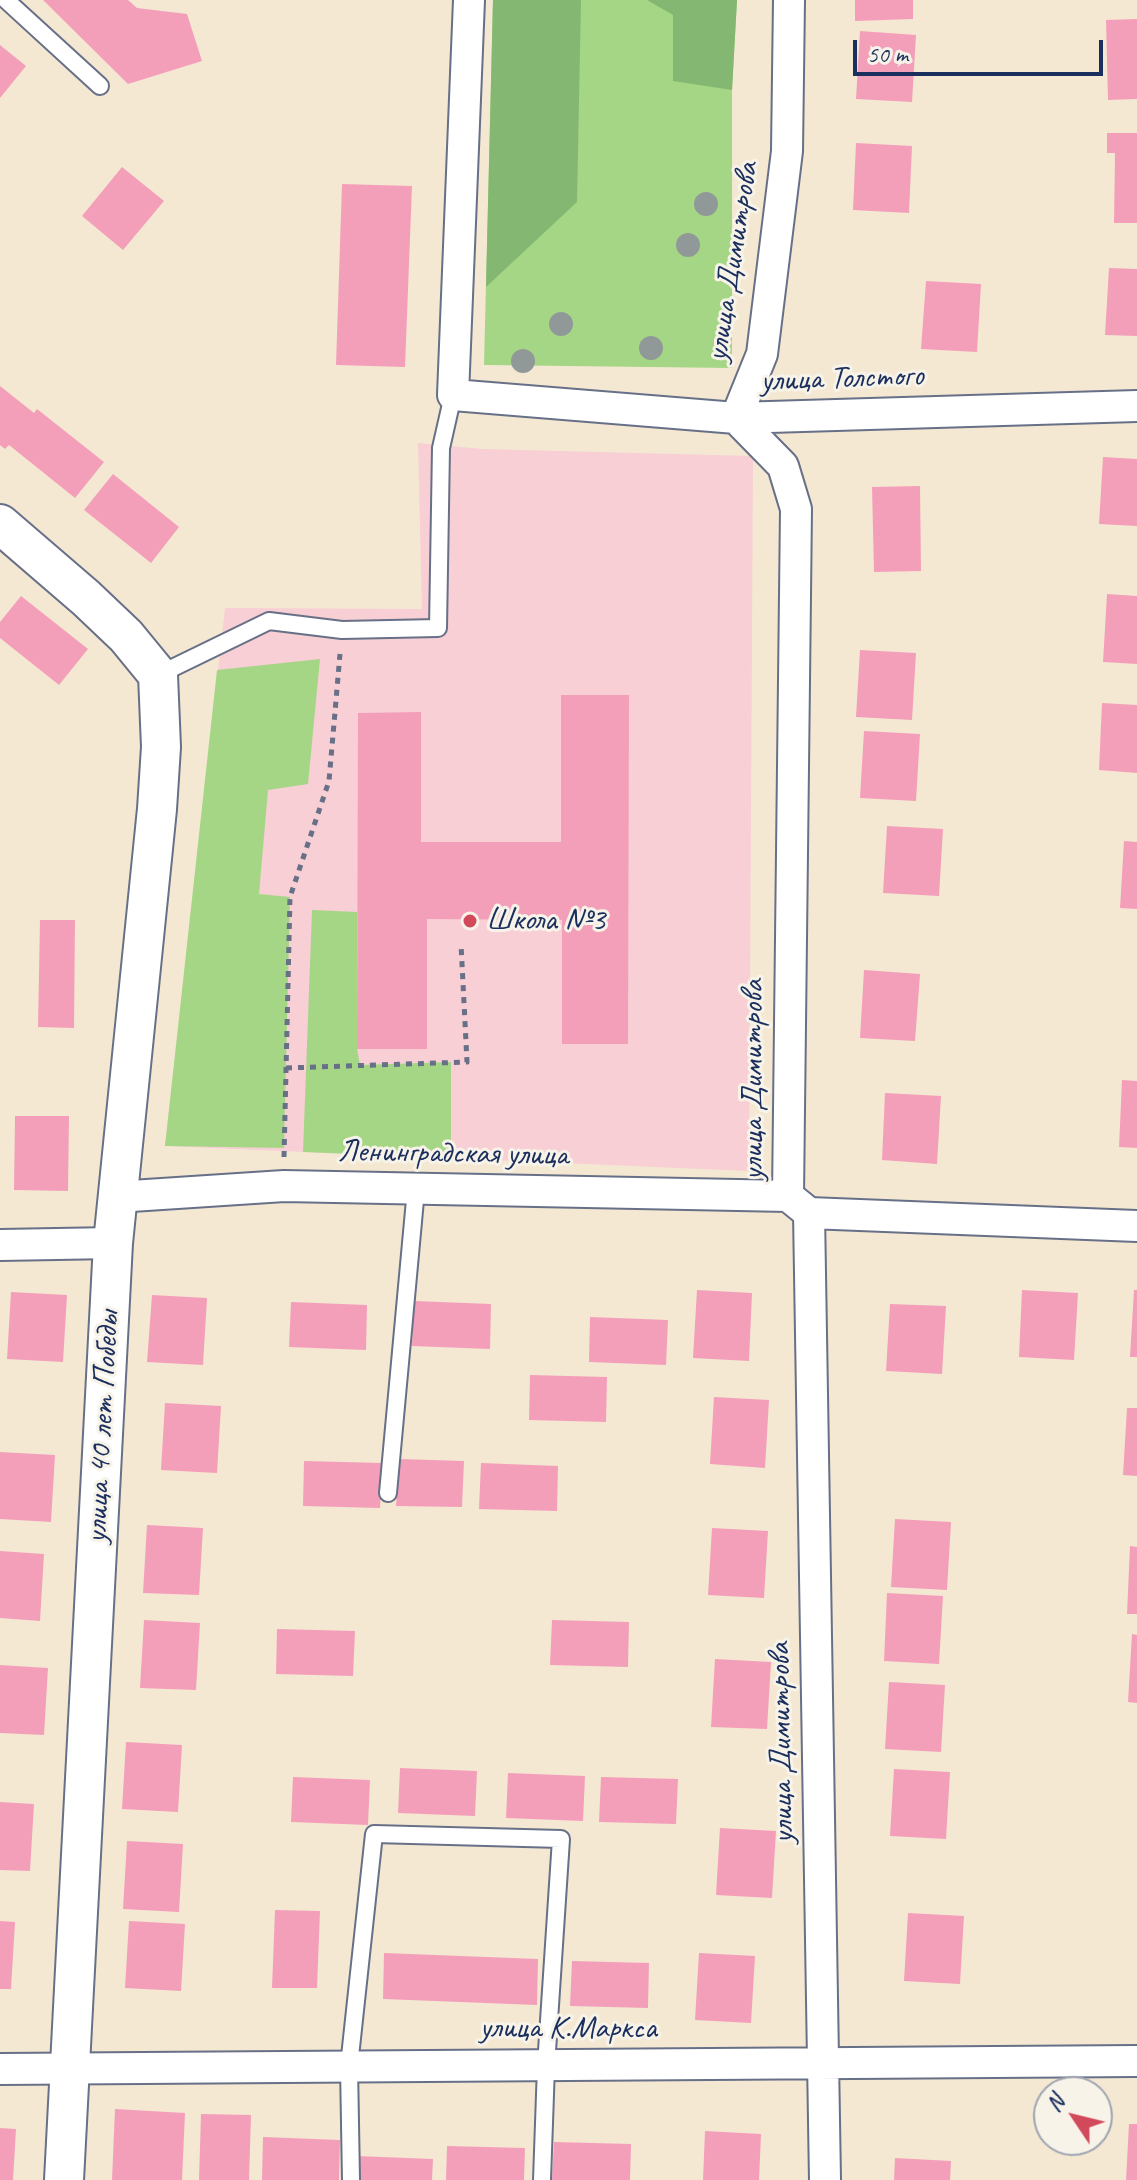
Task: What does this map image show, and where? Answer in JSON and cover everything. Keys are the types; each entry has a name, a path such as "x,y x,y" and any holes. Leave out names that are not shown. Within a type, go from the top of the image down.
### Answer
{"street":[{"path":"453,395 469,0"},
{"name":"улица Димитрова","path":"789,0 787,151 762,354 736,418 783,466 796,509 799,1205 825,2180"},
{"name":"улица Толстого","path":"453,395 736,418 1137,406"},
{"path":"0,524 116,627 158,675"},
{"name":"улица 40 лет Победы","path":"64,2180 113,1243 157,809 161,747 158,675"},
{"name":"Ленинградская улица","path":"116,1197 284,1186 416,1189 799,1205 1137,1226"},
{"path":"0,1245 113,1243"},
{"name":"улица К.Маркса","path":"0,2069 1137,2061"}],"lane":[{"path":"6,0 100,86"},
{"path":"158,675 269,621 342,630 438,628 441,448 453,395"},
{"path":"388,1493 416,1189"},
{"path":"351,2180 349,2066 374,1834 561,1839 542,2180"}],"path":[{"path":"284,1186 290,897 329,781 342,630"},
{"path":"286,1068 467,1062 461,944"}],"shaded area":[{"name":"Школа №3","path":"418,443 482,449 753,456 749,1171 165,1146 225,608 422,609"}],"green space":[{"path":"493,0 737,0 732,90 732,368 484,365"},
{"path":"493,0 581,0 577,202 486,287"},
{"path":"647,0 737,0 732,90 673,81 673,15"},
{"path":"320,659 308,784 268,790 259,894 290,897 284,1148 165,1146 217,670"},
{"path":"312,910 357,912 357,1049 360,1065 451,1062 451,1158 303,1152"}],"building":[{"path":"43,0 128,0 137,8 187,14 202,61 128,84"},
{"path":"855,0 913,0 913,19 855,21"},
{"path":"1137,19 1137,99 1108,100 1106,20"},
{"path":"860,31 916,35 912,102 856,99"},
{"path":"0,45 26,66 0,98"},
{"path":"1107,133 1137,133 1137,223 1114,223 1115,153 1107,153"},
{"path":"856,143 912,146 909,213 853,210"},
{"path":"122,167 164,201 123,250 82,216"},
{"path":"342,184 412,186 405,367 336,365"},
{"path":"1109,268 1137,269 1137,336 1105,335"},
{"path":"926,281 981,284 977,352 921,349"},
{"path":"0,386 34,413 37,409 104,462 75,498 9,445 5,449 0,445"},
{"path":"1103,457 1137,459 1137,526 1099,524"},
{"path":"113,474 179,527 151,563 84,510"},
{"path":"920,486 921,571 874,572 872,487"},
{"path":"1107,594 1137,596 1137,664 1103,662"},
{"path":"21,596 88,649 59,685 0,638 0,622"},
{"path":"860,650 916,653 912,720 856,717"},
{"path":"561,695 629,695 628,1044 562,1044 562,920 427,919 427,1049 357,1049 358,713 421,712 421,842 561,842"},
{"path":"1102,703 1137,705 1137,773 1099,770"},
{"path":"864,731 920,734 916,801 860,798"},
{"path":"887,826 943,829 939,896 883,893"},
{"path":"1124,841 1137,842 1137,909 1120,908"},
{"path":"40,920 75,920 74,1028 38,1027"},
{"path":"864,970 920,974 915,1041 860,1038"},
{"path":"1122,1080 1137,1081 1137,1148 1119,1147"},
{"path":"885,1093 941,1096 937,1164 882,1160"},
{"path":"15,1116 69,1116 68,1191 14,1190"},
{"path":"697,1290 752,1293 749,1361 693,1358"},
{"path":"1022,1290 1078,1293 1074,1360 1019,1357"},
{"path":"1134,1290 1137,1290 1137,1357 1130,1357"},
{"path":"11,1292 67,1295 63,1362 7,1359"},
{"path":"152,1295 207,1298 203,1365 147,1362"},
{"path":"414,1301 491,1304 490,1349 412,1346"},
{"path":"291,1302 367,1305 366,1350 289,1347"},
{"path":"890,1304 946,1306 942,1374 886,1371"},
{"path":"590,1317 668,1320 666,1365 589,1362"},
{"path":"530,1375 607,1377 606,1422 529,1420"},
{"path":"714,1397 769,1400 765,1468 710,1464"},
{"path":"165,1403 221,1406 217,1473 161,1470"},
{"path":"1127,1408 1137,1408 1137,1476 1123,1475"},
{"path":"0,1452 55,1455 51,1522 0,1519"},
{"path":"399,1459 464,1461 462,1507 396,1506"},
{"path":"304,1461 382,1463 380,1508 303,1506"},
{"path":"481,1463 558,1466 557,1511 479,1509"},
{"path":"895,1519 951,1522 947,1590 891,1587"},
{"path":"147,1525 203,1528 199,1595 143,1593"},
{"path":"712,1528 768,1531 764,1598 708,1595"},
{"path":"1130,1546 1137,1547 1137,1614 1127,1614"},
{"path":"0,1551 44,1554 40,1621 0,1618"},
{"path":"887,1593 943,1596 939,1664 884,1661"},
{"path":"144,1620 200,1623 196,1690 140,1688"},
{"path":"552,1620 629,1622 628,1667 550,1665"},
{"path":"277,1629 355,1631 353,1676 276,1674"},
{"path":"1132,1634 1137,1635 1137,1703 1128,1702"},
{"path":"715,1659 771,1662 767,1729 711,1727"},
{"path":"0,1665 48,1668 44,1735 0,1733"},
{"path":"889,1682 945,1685 941,1752 885,1749"},
{"path":"126,1742 182,1745 178,1812 122,1809"},
{"path":"400,1768 477,1771 475,1816 398,1813"},
{"path":"894,1769 950,1772 946,1839 890,1836"},
{"path":"508,1773 585,1776 583,1821 506,1818"},
{"path":"293,1777 370,1780 368,1825 291,1822"},
{"path":"601,1777 678,1779 676,1824 599,1822"},
{"path":"0,1802 34,1804 30,1871 0,1870"},
{"path":"720,1828 776,1831 772,1898 716,1895"},
{"path":"127,1841 183,1844 179,1912 123,1909"},
{"path":"275,1910 320,1911 317,1988 272,1988"},
{"path":"908,1913 964,1916 960,1984 904,1981"},
{"path":"0,1921 15,1922 11,1989 0,1989"},
{"path":"129,1921 185,1924 181,1991 125,1988"},
{"path":"384,1953 538,1959 537,2005 383,1999"},
{"path":"699,1953 755,1956 751,2023 695,2020"},
{"path":"572,1961 649,1963 648,2008 570,2006"},
{"path":"115,2109 185,2113 182,2180 112,2180"},
{"path":"201,2114 251,2115 249,2180 199,2180"},
{"path":"1129,2124 1137,2124 1137,2180 1126,2180"},
{"path":"0,2128 16,2129 13,2180 0,2180"},
{"path":"705,2131 761,2134 759,2180 703,2180"},
{"path":"263,2137 340,2140 339,2180 262,2180"},
{"path":"554,2142 631,2144 630,2180 552,2180"},
{"path":"447,2146 525,2148 524,2180 446,2180"},
{"path":"356,2156 433,2159 432,2180 355,2180"},
{"path":"895,2158 951,2161 950,2180 894,2180"}],"place":[{"name":"Школа №3","path":"470,921"}]}
